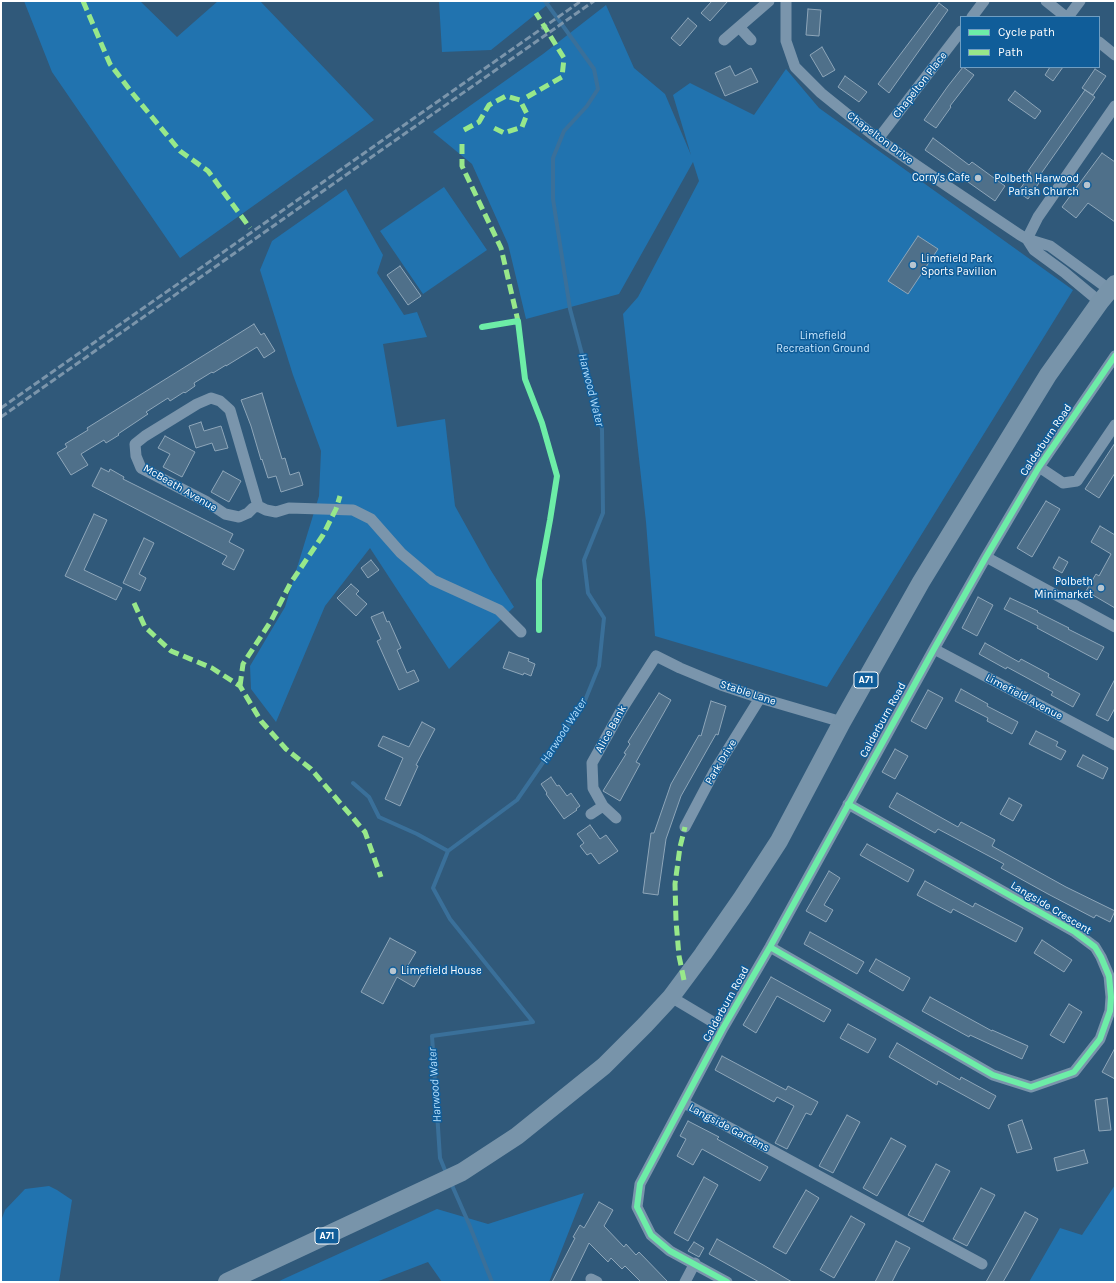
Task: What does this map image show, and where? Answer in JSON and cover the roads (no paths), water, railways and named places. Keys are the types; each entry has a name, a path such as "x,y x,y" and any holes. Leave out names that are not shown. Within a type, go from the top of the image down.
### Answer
{"main road":[{"name":"A71","path":"227,1282 462,1172 517,1136 604,1066 671,997 734,911 779,841 842,722 921,582 1048,375 1108,292"}],"street":[{"path":"724,40 769,1"},
{"name":"Chapelton Drive","path":"786,1 786,41 795,68 821,93 878,139 953,191 1027,239 1050,246 1108,292"},
{"path":"973,16 984,1"},
{"path":"1046,1 1066,16"},
{"path":"1068,16 1080,1"},
{"path":"739,27 751,40"},
{"name":"Chapelton Place","path":"878,139 960,32"},
{"path":"1100,43 1115,55"},
{"path":"1027,239 1038,217 1115,106"},
{"name":"Chapelton Drive","path":"1027,239 1034,250 1064,272 1108,292"},
{"name":"Calderburn Road","path":"684,1103 723,1028 770,947 986,557 1039,467 1115,356"},
{"name":"McBeath Avenue","path":"211,398 220,401 230,410 258,506 253,508 248,513 238,517 225,514 207,502 141,468 136,456 135,444 145,436 197,404 211,398"},
{"name":"Calderburn Road","path":"1039,467 1063,483 1077,481 1115,425"},
{"path":"258,506 266,510 276,512 289,508 352,510 371,520 401,553 433,580 500,610 521,632"},
{"path":"986,557 1115,627"},
{"name":"Limefield Avenue","path":"934,649 1114,742"},
{"name":"Stable Lane","path":"656,656 721,685 842,722"},
{"name":"Alice Bank","path":"616,818 604,806 593,788 592,763 622,709 656,656"},
{"name":"Park Drive","path":"685,827 714,772 760,698"},
{"name":"Langside Crescent","path":"770,947 993,1075 1031,1087 1074,1072 1100,1039 1110,1011 1111,997 1109,976 1101,956 1095,947 1075,932 848,804"},
{"path":"591,814 604,806"},
{"path":"671,997 723,1028"},
{"name":"Langside Gardens","path":"727,1282 695,1263 670,1251 651,1235 638,1207 640,1184 684,1103 982,1264"},
{"path":"685,1282 695,1263"}],"waterway":[{"name":"Harwood Water","path":"447,1175 440,1158 432,1036 533,1022 450,919 433,888 448,851 517,800 584,703 599,666 604,618 588,593 584,560 603,513 602,429 570,309 553,199 553,158 564,131 587,106 598,89 594,69 545,1"},
{"path":"353,783 369,797 379,817 417,834 448,851"},
{"name":"Harwood Water","path":"451,1183 492,1282"}],"railway":[{"path":"1,408 581,1"},
{"path":"1,417 594,1"}],"place":[{"name":"Corry's Cafe","path":"978,178"},
{"name":"Polbeth Harwood Parish Church","path":"1087,185"},
{"name":"Limefield Park Sports Pavilion","path":"913,265"},
{"name":"Polbeth Minimarket","path":"1101,588"},
{"name":"Limefield House","path":"393,971"}],"park label":[{"name":"Limefield Recreation Ground","path":"823,342"}]}
